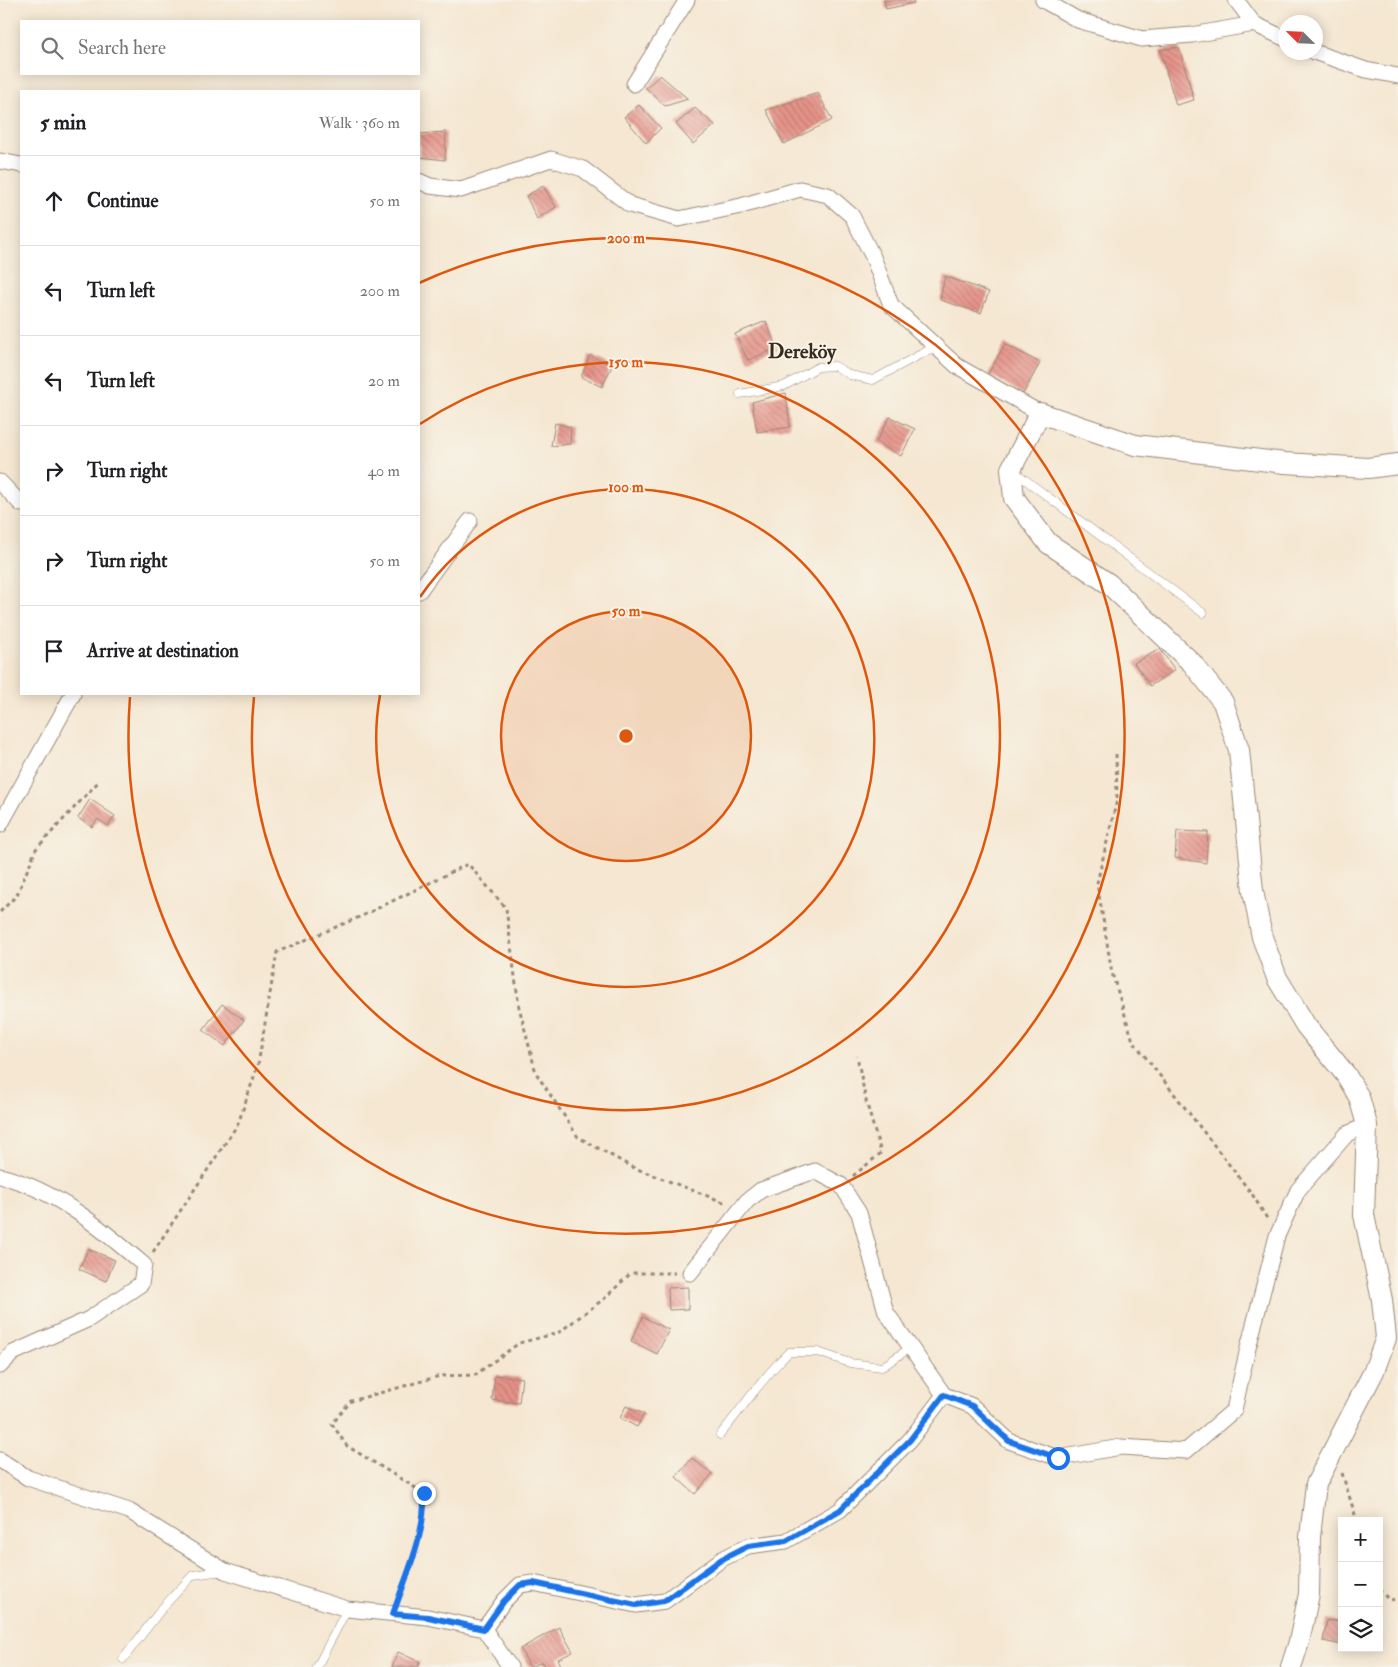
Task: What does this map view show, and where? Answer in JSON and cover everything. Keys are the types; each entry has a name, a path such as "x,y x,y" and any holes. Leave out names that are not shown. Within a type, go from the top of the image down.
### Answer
{"street":[{"path":"634,84 687,0"},
{"path":"1044,0 1078,20 1142,39 1192,35 1254,24"},
{"path":"1236,0 1254,24 1278,35"},
{"path":"1323,55 1366,70 1398,76"},
{"path":"420,181 430,186 461,190 551,159 583,169 630,205 679,219 741,206 800,189 828,195 852,216 873,257 891,305 957,366 1040,413 1135,445 1285,463 1368,468 1398,464"},
{"path":"0,161 20,165"},
{"path":"1040,413 1011,469 1014,498 1048,543 1109,584 1192,663 1223,702 1239,750 1253,891 1262,937 1278,978 1306,1026 1346,1075 1359,1097 1367,1126 1364,1215 1382,1300 1386,1338 1374,1372 1316,1484 1310,1537 1309,1594 1299,1642 1291,1667"},
{"path":"0,482 20,503"},
{"path":"420,589 470,521"},
{"path":"0,825 72,695"},
{"path":"690,1273 742,1209 761,1190 815,1171 841,1186 859,1213 886,1312 944,1395 972,1406 1009,1441 1058,1458 1121,1447 1186,1452 1234,1410 1277,1236 1298,1190 1347,1134 1367,1126"},
{"path":"0,1176 48,1194 81,1214 144,1265 141,1284 89,1320 13,1354 0,1366"},
{"path":"484,1629 504,1601 520,1585 533,1583 636,1605 664,1601 722,1559 748,1546 786,1541 840,1510 910,1440 944,1395"},
{"path":"0,1460 28,1478 129,1511 224,1571 347,1609 428,1617 484,1629 510,1667"}],"lane":[{"path":"740,394 784,386 818,367 835,366 850,375 873,380 936,346"},
{"path":"1011,469 1203,614"},
{"path":"720,1435 745,1405 765,1375 789,1352 818,1352 850,1362 882,1367 910,1348"},
{"path":"123,1659 157,1614 193,1575 224,1571"},
{"path":"317,1667 347,1609"}],"path":[{"path":"1116,754 1117,800 1097,883 1112,973 1133,1041 1252,1194 1277,1236"},
{"path":"0,912 17,895 36,849 100,780"},
{"path":"144,1265 238,1124 258,1065 278,952 362,916 468,864 506,908 519,1006 536,1073 578,1137 632,1167 742,1209"},
{"path":"841,1186 881,1154 866,1101 857,1056"},
{"path":"393,1614 415,1551 425,1506 424,1493 347,1446 332,1424 351,1401 440,1376 475,1375 519,1343 558,1333 606,1298 631,1273 690,1273"},
{"path":"1334,1448 1356,1517"},
{"path":"1383,1593 1389,1600 1398,1599"}],"building":[{"path":"884,0 913,0 914,3 886,9"},
{"path":"1179,47 1194,100 1176,105 1160,50"},
{"path":"660,75 688,99 665,106 646,88"},
{"path":"818,93 832,120 784,144 766,110"},
{"path":"639,105 661,128 646,143 624,117"},
{"path":"695,108 715,125 693,144 676,124"},
{"path":"446,132 445,160 420,157 420,134"},
{"path":"543,186 556,207 537,219 526,196"},
{"path":"945,276 989,292 981,313 940,300"},
{"path":"766,321 777,348 748,360 735,334"},
{"path":"1005,344 1040,363 1023,394 988,374"},
{"path":"590,355 612,366 602,387 581,377"},
{"path":"786,393 790,427 757,432 752,402"},
{"path":"890,417 915,429 901,456 876,442"},
{"path":"555,423 571,427 570,444 551,446"},
{"path":"1160,649 1175,670 1150,686 1134,663"},
{"path":"90,799 115,816 108,826 98,819 92,827 78,818"},
{"path":"1177,831 1208,832 1206,863 1175,858"},
{"path":"222,1004 244,1020 225,1046 203,1030"},
{"path":"88,1249 115,1260 106,1281 79,1269"},
{"path":"688,1287 688,1309 669,1310 668,1288"},
{"path":"643,1317 669,1330 657,1354 631,1341"},
{"path":"495,1375 522,1378 519,1403 492,1400"},
{"path":"626,1406 644,1414 637,1427 620,1418"},
{"path":"692,1458 712,1474 695,1494 676,1477"},
{"path":"1327,1620 1338,1621 1338,1644 1323,1641"},
{"path":"559,1627 573,1652 558,1659 562,1667 546,1667 543,1662 530,1667 520,1649"},
{"path":"398,1652 420,1662 418,1667 392,1667"}],"district":[{"name":"Dereköy","path":"802,351"}],"route":[{"path":"424,1493 425,1506 415,1551 393,1614 428,1617 484,1629 504,1601 520,1585 533,1583 636,1605 664,1601 722,1559 748,1546 786,1541 840,1510 910,1440 944,1395 972,1406 1009,1441 1058,1458"}]}
